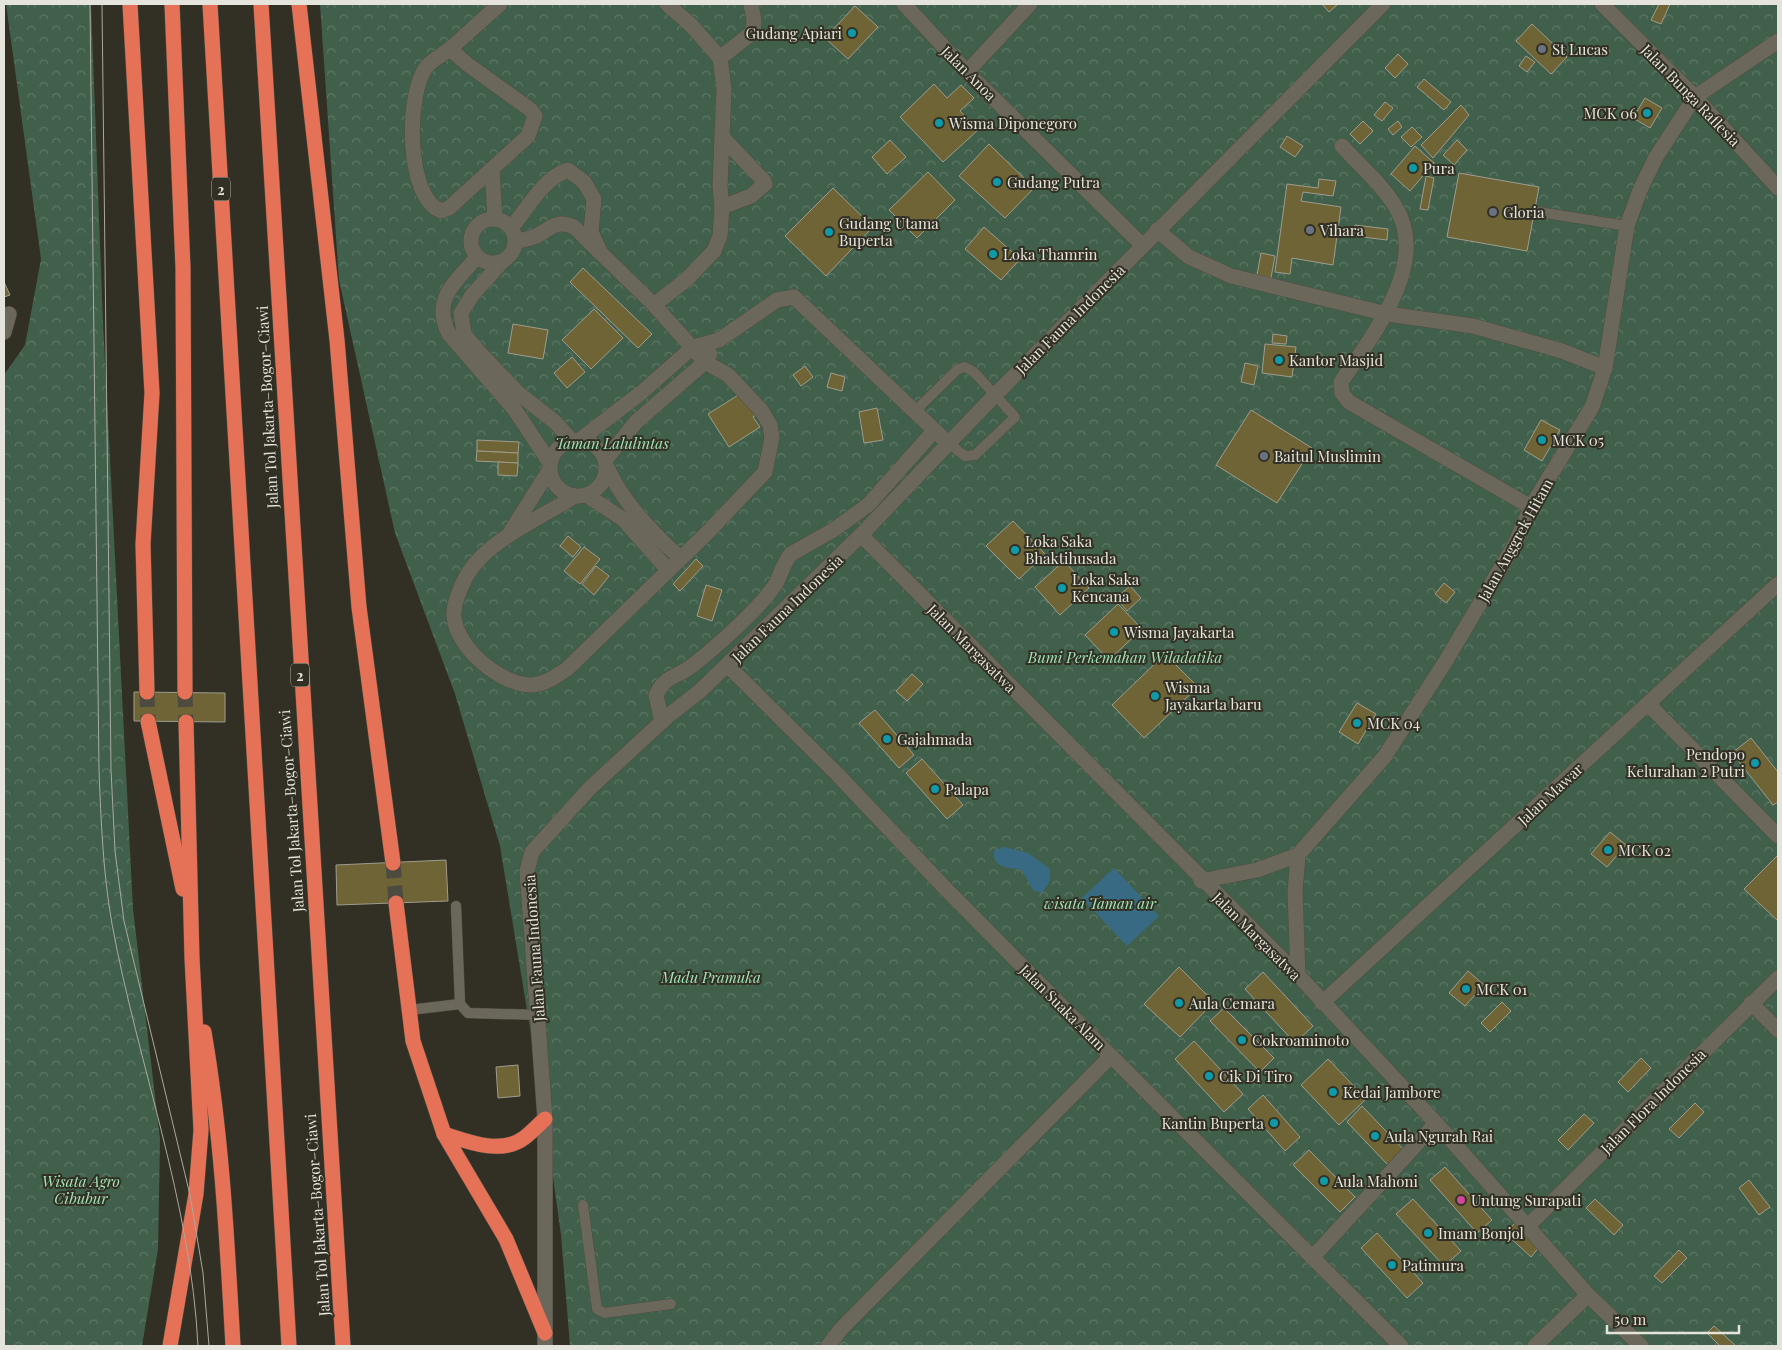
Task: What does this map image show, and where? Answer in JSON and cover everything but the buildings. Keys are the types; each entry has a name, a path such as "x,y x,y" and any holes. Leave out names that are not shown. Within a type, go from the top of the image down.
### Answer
{"highway":[{"path":"130,4 152,393 143,544 147,692"},
{"path":"172,4 183,268 185,692"},
{"name":"2","path":"210,4 288,1346"},
{"name":"Jalan Tol Jakarta–Bogor–Ciawi","path":"261,4 343,1346"},
{"path":"298,4 337,340 359,607 394,862"},
{"path":"148,721 192,929"},
{"path":"170,1346 196,1194 201,1130 192,958 186,722"},
{"path":"396,903 413,1040 444,1134 506,1239 545,1340"},
{"path":"192,958 212,1076 225,1204 233,1346"},
{"path":"444,1134 477,1145 501,1146 523,1139 545,1119"}],"street":[{"path":"450,49 467,64 531,110 535,116 528,136 449,208 441,211 433,208 429,203 417,181 413,160 413,136 418,82 428,66 500,4"},
{"path":"654,305 686,280 714,251 720,236 722,207 720,187 724,89 720,58 691,25 667,4"},
{"path":"720,58 752,32 754,21 751,4"},
{"name":"Jalan Anoa","path":"904,4 967,72 1142,245"},
{"path":"967,72 1030,4"},
{"name":"Jalan Fauna Indonesia","path":"545,1340 545,1119 540,1016 528,871 532,852 590,788 727,665 861,535 994,396 1381,4"},
{"name":"Jalan Bunga Raflesia","path":"1602,4 1695,97 1778,188"},
{"path":"1695,97 1778,41"},
{"name":"Jalan Anggrek Hitam","path":"1201,881 1258,870 1298,855 1385,756 1447,659 1515,544 1531,507 1592,407 1604,368 1627,226 1640,190 1656,157 1695,97"},
{"path":"722,137 764,181 764,184 751,196 722,207"},
{"path":"1342,146 1395,206 1404,226 1406,244 1404,268 1387,314 1341,382 1342,393 1348,402 1531,507"},
{"path":"492,169 495,219 514,234 536,237 549,226 566,224 574,227 654,305 705,362 728,375 761,410 770,425 772,438 765,472 567,669 548,682 532,685 512,681 495,673 472,653 460,636 454,617 464,579 485,555 509,534 580,495 599,488 603,482 606,463 636,422 705,362 719,340"},
{"path":"600,252 592,232 594,199 584,182 568,170 559,173 549,181 514,234 512,253 473,294 461,313 464,334 478,352 518,393 576,440 596,446 606,463 613,481 629,505 680,558"},
{"path":"495,219 480,223 471,235 473,250 477,257 489,263 502,262"},
{"path":"1157,230 1189,258 1231,276 1387,314 1473,326 1562,351 1604,368"},
{"path":"477,257 444,299 441,310 442,322 453,340 515,410 550,466 551,476 558,487 580,495 622,519 668,570"},
{"path":"509,534 550,466 557,448 576,440 642,392 693,347 719,340 777,300 794,296 948,443"},
{"path":"4,332 9,314"},
{"path":"662,722 656,695 664,681 684,671 714,648 764,599 775,584 786,560 791,554 835,529 868,505 934,431"},
{"name":"Jalan Margasatwa","path":"861,535 1201,881 1298,975 1322,1003 1436,1123 1588,1294 1642,1346"},
{"name":"Jalan Mawar","path":"1322,1003 1778,584"},
{"name":"Jalan Suaka Alam","path":"727,665 838,775 943,886 1111,1056 1401,1346"},
{"path":"1648,704 1778,836"},
{"path":"1298,855 1295,892 1298,975"},
{"name":"Jalan Flora Indonesia","path":"1528,1226 1778,978"},
{"path":"1751,1003 1778,1030"},
{"path":"828,1346 841,1329 1111,1056"},
{"path":"1312,1258 1436,1123"},
{"path":"1535,1346 1588,1294"}],"lane":[{"path":"1539,212 1627,226"},
{"path":"914,411 958,369 965,367 974,372 1015,417 974,455 965,456 948,443"},
{"path":"456,906 460,1004 468,1014 540,1016"},
{"path":"409,1010 460,1004"},
{"path":"583,1205 597,1309 604,1313 671,1304"}],"green space":[{"name":"Wisata Agro Cibubur","path":"6,4 91,4 103,323 133,909 160,1139 158,1249 142,1346 4,1346 4,375 25,345 41,259"},
{"name":"Bumi Perkemahan Wiladatika","path":"320,4 1778,4 1778,1346 570,1346 561,1235 545,1119 500,846 455,694 395,533 339,280"}],"water":[{"path":"1003,847 1028,853 1050,869 1050,881 1042,893 1033,890 1022,870 1002,866 996,861 994,851"},
{"path":"1114,868 1159,916 1127,946 1082,898"}],"tunnel":[{"path":"147,692 148,721"},
{"path":"185,692 186,722"},
{"path":"393,863 396,903"}],"tram line":[{"path":"90,4 99,770 106,886 123,977 175,1186 193,1292 198,1346"},
{"path":"102,4 111,770 115,851 124,921 190,1195 203,1273 209,1346"}],"place":[{"name":"Gudang Apiari","path":"852,33"},
{"name":"St Lucas","path":"1542,49"},
{"name":"MCK 06","path":"1647,113"},
{"name":"Wisma Diponegoro","path":"939,123"},
{"name":"Pura","path":"1413,168"},
{"name":"Gudang Putra","path":"997,182"},
{"name":"Gloria","path":"1493,212"},
{"name":"Vihara","path":"1310,230"},
{"name":"Gudang Utama Buperta","path":"829,232"},
{"name":"Loka Thamrin","path":"993,254"},
{"name":"Kantor Masjid","path":"1279,360"},
{"name":"MCK 05","path":"1542,440"},
{"name":"Baitul Muslimin","path":"1264,456"},
{"name":"Loka Saka Bhaktihusada","path":"1015,550"},
{"name":"Loka Saka Kencana","path":"1062,588"},
{"name":"Wisma Jayakarta","path":"1114,632"},
{"name":"Wisma Jayakarta baru","path":"1155,696"},
{"name":"MCK 04","path":"1357,723"},
{"name":"Gajahmada","path":"887,739"},
{"name":"Pendopo Kelurahan 2 Putri","path":"1755,763"},
{"name":"Palapa","path":"935,789"},
{"name":"MCK 02","path":"1608,850"},
{"name":"MCK 01","path":"1466,989"},
{"name":"Aula Cemara","path":"1179,1003"},
{"name":"Cokroaminoto","path":"1242,1040"},
{"name":"Cik Di Tiro","path":"1209,1076"},
{"name":"Kedai Jambore","path":"1333,1092"},
{"name":"Kantin Buperta","path":"1274,1123"},
{"name":"Aula Ngurah Rai","path":"1375,1136"},
{"name":"Aula Mahoni","path":"1324,1181"},
{"name":"Untung Surapati","path":"1461,1200"},
{"name":"Imam Bonjol","path":"1428,1233"},
{"name":"Patimura","path":"1392,1265"}],"park label":[{"name":"Taman Lalulintas","path":"612,443"},
{"name":"wisata Taman air","path":"1100,903"},
{"name":"Madu Pramuka","path":"711,977"}]}
